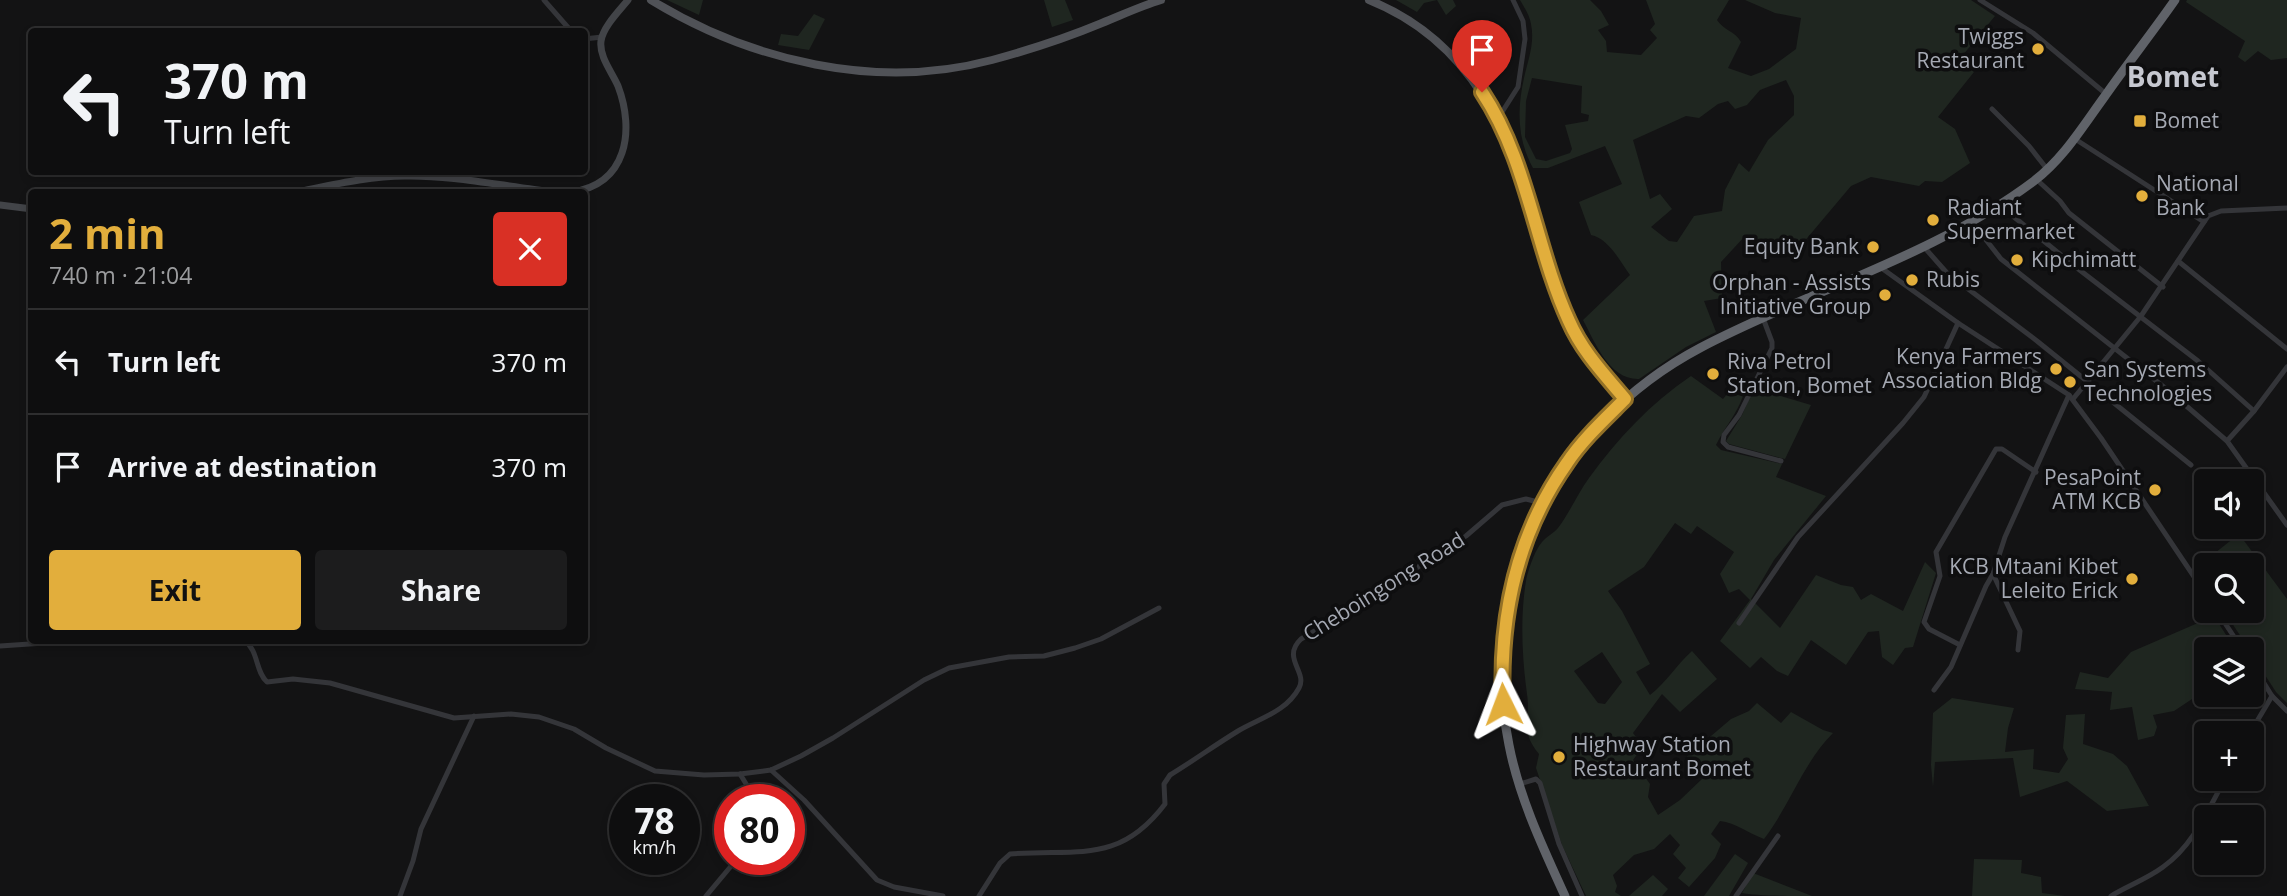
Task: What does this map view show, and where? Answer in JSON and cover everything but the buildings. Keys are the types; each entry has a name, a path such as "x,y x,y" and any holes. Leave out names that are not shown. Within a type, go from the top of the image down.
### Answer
{"highway":[{"path":"1565,896 1537,833 1511,755 1505,722 1501,664 1513,581 1542,503 1568,461 1625,399 1690,354 1763,318 1924,247 1972,222 2036,179 2075,139 2175,0"}],"main road":[{"path":"651,0 700,28 795,61 846,69 899,71 931,70 988,61 1044,45 1161,0"},
{"path":"1369,0 1410,19 1446,49 1482,92 1514,157 1569,322 1593,361 1625,399"}],"street":[{"path":"544,0 568,28"},
{"path":"587,189 608,175 618,163 625,142 624,106 617,83 603,55 601,37 628,0"},
{"path":"1497,120 1518,86 1525,39 1523,21 1513,0"},
{"path":"1980,0 2033,33 2106,94"},
{"path":"588,39 601,37"},
{"path":"1992,109 2047,169"},
{"path":"2075,139 2203,222"},
{"path":"317,189 402,176 453,179 524,189"},
{"path":"2036,179 2069,213 2163,286"},
{"path":"1998,204 2198,361 2254,411"},
{"path":"0,205 28,208"},
{"path":"1934,690 1947,675 1993,574 2005,537 2071,397 2115,350 2141,316 2203,222 2216,211 2287,208"},
{"path":"1972,222 2001,259 2169,391 2227,441 2287,525"},
{"path":"1924,247 1947,273 2191,466"},
{"path":"2178,261 2287,349"},
{"path":"1880,267 1958,323 2071,397 2194,577"},
{"path":"1763,318 1772,348 1739,415 1724,435 1723,442 1728,447 1781,460"},
{"path":"1739,623 1798,537 1924,397 1958,323"},
{"path":"2227,441 2287,367"},
{"path":"1960,645 1929,629 1924,622 1940,576 1936,552 1996,449 2005,451 2036,472"},
{"name":"Cheboingong Road","path":"979,896 1000,863 1010,854 1098,851 1118,844 1147,825 1165,804 1163,787 1168,778 1235,733 1275,713 1299,689 1301,677 1293,653 1295,645 1301,639 1466,536 1502,505 1526,499 1542,503"},
{"path":"1993,574 2020,631 2018,650"},
{"path":"248,644 253,648 262,677 267,682 293,679 330,683 445,716 511,714 549,719 655,771 704,775 740,774 771,770 833,738 949,668 1009,657 1044,656 1075,648 1101,639 1159,608"},
{"path":"0,646 30,644"},
{"path":"2264,683 2287,711"},
{"path":"2257,721 2272,696"},
{"path":"400,896 421,829 474,716"},
{"path":"771,770 804,800 877,880 894,887 943,896"},
{"path":"740,774 746,784"},
{"path":"1520,784 1539,780 1567,865 1582,896"},
{"path":"2111,896 2163,867 2176,855 2200,824 2218,791"},
{"path":"1537,833 1553,825"},
{"path":"1736,896 1778,836"},
{"path":"706,896 724,875"}],"shaded area":[{"path":"667,0 703,0 699,15"},
{"path":"1044,0 1065,0 1073,20 1052,27"},
{"path":"1396,0 1437,0 1424,3 1417,12"},
{"path":"1437,0 1453,0 1456,6 1446,15"},
{"path":"1520,0 1590,0 1601,11 1609,25 1598,30 1606,41 1607,52 1641,55 1657,38 1650,30 1655,24 1646,0 1729,0 1717,20 1741,42 1728,68 1751,76 1769,69 1796,49 1801,18 1775,13 1745,0 1971,0 1995,16 1958,61 1974,72 1938,117 1955,129 1970,163 1942,182 1925,181 1919,186 1871,177 1851,186 1803,243 1785,235 1771,252 1745,236 1721,262 1722,298 1704,301 1716,332 1686,347 1639,379 1628,378 1611,367 1604,358 1583,320 1630,275 1608,245 1591,235 1579,202 1622,184 1605,146 1548,168 1533,168 1524,146 1520,124 1522,90 1531,51 1532,31","holes":["1532,78 1582,86 1581,113 1589,115 1588,121 1565,125 1572,149 1570,153 1546,161 1536,159 1525,137 1526,101","1786,80 1794,96 1794,115 1768,140 1749,172 1739,163 1725,190 1722,211 1694,216 1677,242 1669,241 1651,227 1672,209 1660,194 1650,199 1633,140 1686,116 1699,118 1718,104 1728,101 1735,109 1747,105 1760,90"]},
{"path":"2287,0 2287,58 2271,60 2258,51 2245,62 2238,57 2245,41 2186,2"},
{"path":"814,14 825,19 809,50 778,45 781,34 798,36"},
{"path":"1691,376 1723,399 1728,393 1743,396 1716,445 1721,450 1782,464 1776,477 1826,496 1774,560 1751,599 1780,628 1816,575 1853,587 1861,600 1871,594 1903,611 1925,562 1936,573 1913,647 1905,648 1893,665 1882,657 1879,631 1868,632 1846,665 1811,640 1788,676 1777,671 1761,657 1750,668 1720,641 1750,600 1739,589 1729,593 1720,574 1734,552 1697,526 1691,534 1675,523 1644,567 1608,591 1622,611 1650,664 1636,672 1650,695 1692,651 1717,679 1680,712 1662,694 1633,733 1639,741 1638,753 1633,760 1650,784 1648,797 1658,815 1680,800 1702,779 1684,759 1731,719 1749,711 1757,703 1781,723 1791,712 1833,733 1813,757 1764,839 1720,821 1711,834 1721,844 1715,858 1689,887 1678,878 1686,868 1673,854 1680,845 1670,834 1654,849 1634,855 1613,875 1617,886 1615,892 1621,896 1586,896 1562,845 1536,768 1539,754 1527,731 1528,703 1522,638 1526,581 1539,546 1558,528 1600,463 1636,422","holes":["1602,652 1622,682 1605,704 1598,703 1574,671"]},
{"path":"1754,388 1811,405 1785,459 1726,441"},
{"path":"2233,539 2243,539 2253,553 2215,553"},
{"path":"2264,568 2287,599 2287,703 2264,674 2264,637 2241,637 2232,623 2264,623"},
{"path":"2198,623 2218,623 2227,637 2194,637 2194,698 2174,711 2153,715 2157,727 2154,736 2138,740 2132,707 2110,710 2112,692 2075,689 2080,672 2108,678 2131,652"},
{"path":"1952,698 2014,708 2005,752 2034,749 2033,769 2059,773 2068,759 2063,748 2066,715 2085,714 2083,744 2113,754 2127,766 2149,806 2107,811 2067,781 2020,797 2013,758 1935,762 1933,787 1933,713"},
{"path":"1735,854 1748,863 1729,896 1704,896"},
{"path":"1974,859 2022,860 2021,873 2041,877 2042,893 2065,896 1972,896"},
{"path":"1753,873 1812,896 1742,893"},
{"path":"1653,875 1668,889 1662,896 1629,896"}],"place":[{"name":"Twiggs Restaurant","path":"2038,49"},
{"name":"Bomet","path":"2140,121"},
{"name":"National Bank","path":"2142,196"},
{"name":"Radiant Supermarket","path":"1933,220"},
{"name":"Equity Bank","path":"1873,247"},
{"name":"Kipchimatt","path":"2017,260"},
{"name":"Rubis","path":"1912,280"},
{"name":"Orphan - Assists Initiative Group","path":"1885,295"},
{"name":"Kenya Farmers Association Bldg","path":"2056,369"},
{"name":"Riva Petrol Station, Bomet","path":"1713,374"},
{"name":"San Systems Technologies","path":"2070,382"},
{"name":"PesaPoint ATM KCB","path":"2155,490"},
{"name":"KCB Mtaani Kibet Leleito Erick","path":"2132,579"},
{"name":"Highway Station Restaurant Bomet","path":"1559,757"}],"district":[{"name":"Bomet","path":"2173,77"}],"route":[{"path":"1482,92 1514,157 1557,291 1573,331 1593,361 1625,399 1568,461 1542,503 1530,531 1513,581 1506,617 1501,664 1503,704"}]}
